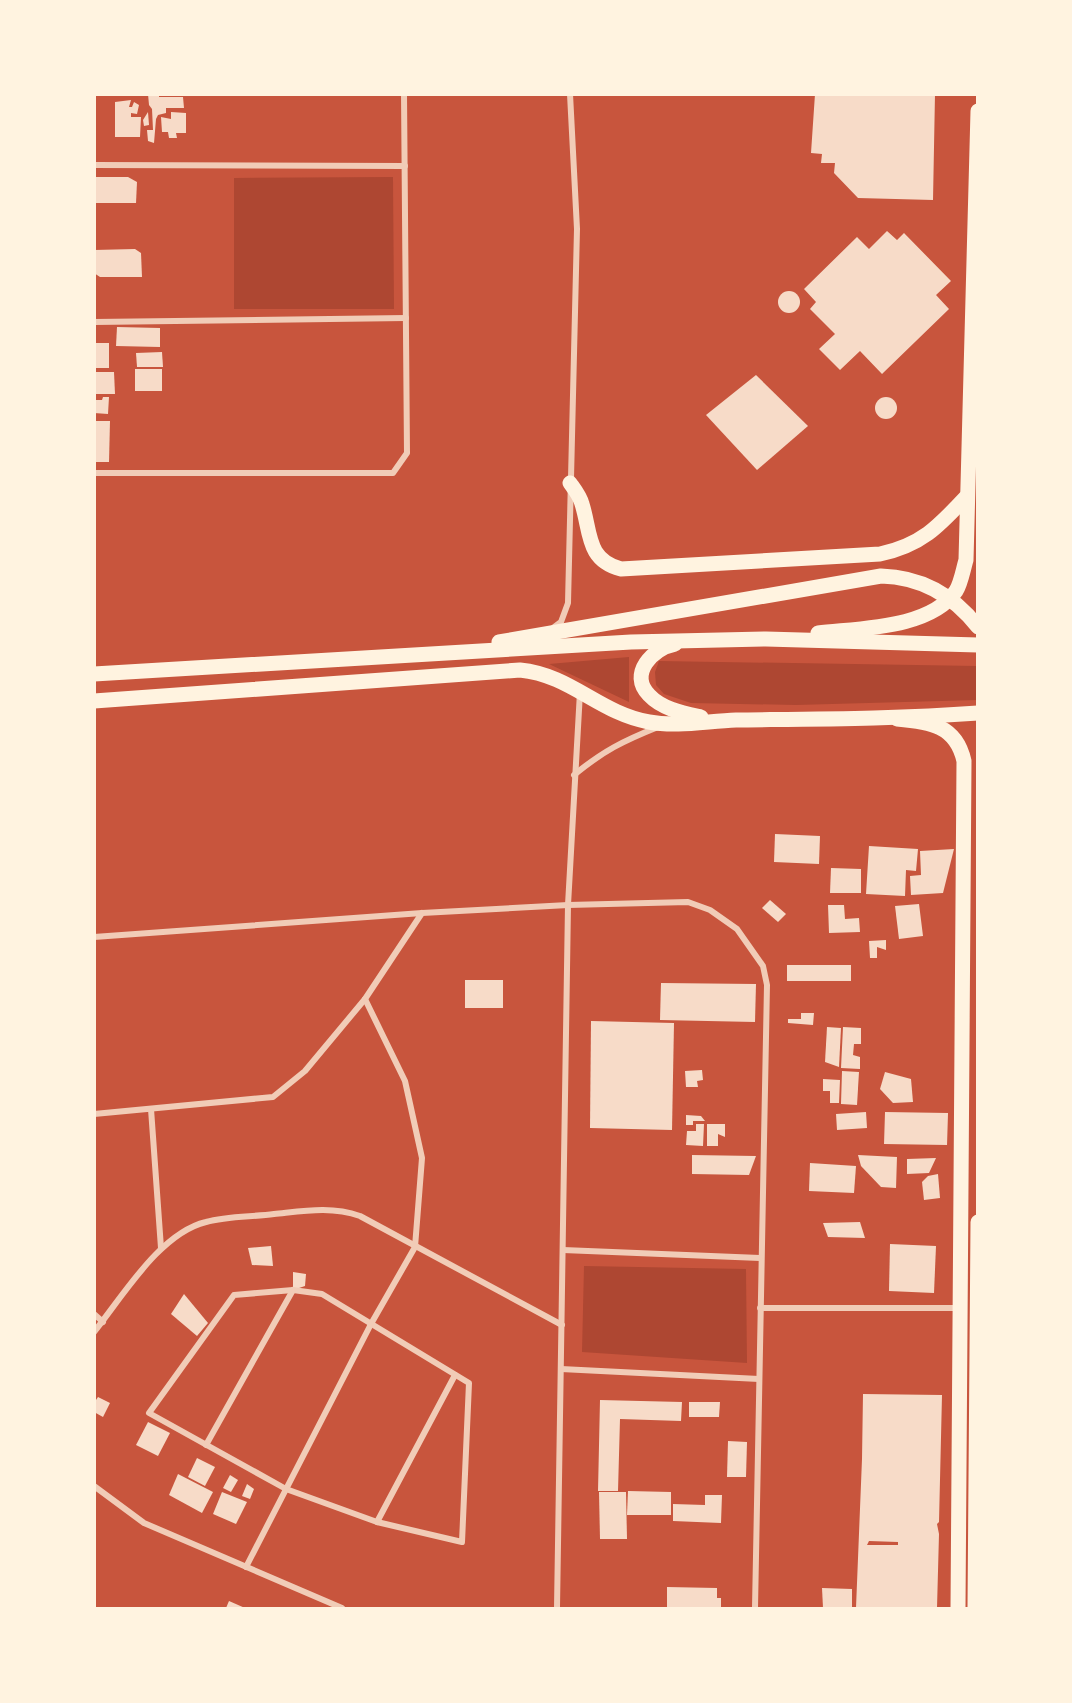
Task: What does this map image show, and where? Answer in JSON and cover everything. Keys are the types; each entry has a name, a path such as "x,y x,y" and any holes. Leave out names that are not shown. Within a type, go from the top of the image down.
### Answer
{"highway":[{"path":"766,639 902,622 924,616 938,608 956,591 966,560 978,111"},
{"path":"570,483 582,501 596,555 611,567 621,569 888,552 910,546 936,529 967,496"},
{"path":"429,654 539,633 881,576 906,578 930,586 950,599 978,627"},
{"path":"94,674 631,642 766,639 978,645"},
{"path":"702,640 670,645 648,659 641,674 645,690 656,701 670,709 705,718 732,720"},
{"path":"94,701 520,670 551,677 620,714 664,724 732,720 897,719 978,713"},
{"path":"897,719 930,723 944,730 961,746 964,761 958,1608"},
{"path":"963,903 969,888 978,882"},
{"path":"975,1608 978,1222"}],"street":[{"path":"94,473 393,473 407,453 404,94"},
{"path":"539,633 561,622 568,603 577,229 570,94"},
{"path":"94,165 405,165"},
{"path":"94,322 406,318"},
{"path":"557,1608 568,905 580,692"},
{"path":"574,775 598,755 625,740 664,724"},
{"path":"94,937 568,905 688,902 710,910 737,929 763,966 767,985 755,1608"},
{"path":"94,1114 273,1097 305,1071 365,999 422,914"},
{"path":"246,1567 371,1324 415,1247 422,1158 405,1081 365,999"},
{"path":"151,1109 160,1248"},
{"path":"94,1332 160,1248 182,1231 208,1221 325,1209 360,1216 562,1325"},
{"path":"563,1250 760,1258"},
{"path":"206,1445 292,1290"},
{"path":"292,1290 322,1294 371,1324 469,1383 462,1542 376,1522 286,1489 149,1413 234,1295 292,1290"},
{"path":"760,1308 960,1308"},
{"path":"94,1314 103,1322"},
{"path":"561,1369 759,1379"},
{"path":"376,1522 455,1375"},
{"path":"94,1486 144,1523 342,1608"}],"shaded area":[{"path":"393,177 394,309 234,309 234,178"},
{"path":"629,657 629,702 549,664"},
{"path":"659,661 977,666 977,700 796,705 691,703 664,694 656,685 655,672"},
{"path":"584,1266 746,1269 747,1363 582,1352"}],"building":[{"path":"148,94 159,94 159,97 183,97 184,108 166,108 166,113 158,115 154,143 148,141 147,130 153,130 152,109 149,105"},
{"path":"815,94 935,94 933,200 858,198 834,173 835,163 821,163 822,154 811,153"},
{"path":"131,100 129,107 132,107 134,102 139,105 137,114 131,113 131,117 141,117 140,137 115,137 115,102"},
{"path":"148,112 149,125 144,126 143,120"},
{"path":"171,112 186,113 186,133 176,133 177,138 169,138 168,132 162,132 161,117 171,119"},
{"path":"94,177 128,177 137,182 136,203 94,203"},
{"path":"887,231 897,240 904,233 951,281 936,295 949,309 882,374 860,351 840,370 819,349 835,334 810,309 816,302 804,289 857,237 869,249"},
{"path":"135,249 141,253 142,277 100,277 94,273 94,250"},
{"path":"789,291 799,298 800,302 793,312 789,313 779,306 778,302 785,292"},
{"path":"117,327 160,328 160,347 116,346"},
{"path":"94,343 109,343 109,368 94,368"},
{"path":"162,352 163,367 137,367 136,353"},
{"path":"135,369 162,369 162,391 135,391"},
{"path":"94,372 114,372 115,394 94,394"},
{"path":"756,375 808,426 757,470 706,415"},
{"path":"103,397 109,397 108,414 94,413 94,400 102,400"},
{"path":"886,397 896,404 897,408 890,418 886,419 876,412 875,408 882,398"},
{"path":"94,421 110,421 109,462 94,462"},
{"path":"775,834 820,836 819,864 774,862"},
{"path":"869,846 918,849 916,871 906,870 905,896 866,894"},
{"path":"954,849 943,893 911,895 910,876 921,875 920,851"},
{"path":"831,868 861,869 861,893 830,893"},
{"path":"770,900 786,914 778,922 762,908"},
{"path":"919,904 923,936 899,939 895,906"},
{"path":"828,905 844,905 845,919 859,918 860,932 829,933"},
{"path":"886,940 886,950 877,947 877,958 870,958 869,941"},
{"path":"787,965 851,965 851,981 787,981"},
{"path":"465,980 503,980 503,1008 465,1008"},
{"path":"661,983 756,984 755,1022 660,1020"},
{"path":"801,1013 814,1013 813,1025 788,1023 788,1019 801,1019"},
{"path":"591,1021 674,1023 672,1130 590,1128"},
{"path":"827,1027 841,1028 839,1067 825,1062"},
{"path":"843,1027 861,1028 861,1044 854,1044 853,1055 860,1057 860,1069 841,1068"},
{"path":"702,1070 703,1080 697,1081 698,1087 686,1087 685,1071"},
{"path":"842,1071 859,1072 857,1105 841,1104"},
{"path":"885,1072 911,1079 913,1102 893,1103 880,1089"},
{"path":"823,1079 840,1080 839,1103 830,1103 830,1091 823,1091"},
{"path":"866,1112 867,1128 837,1130 836,1114"},
{"path":"885,1112 948,1113 947,1145 884,1144"},
{"path":"686,1115 701,1116 705,1121 693,1121 693,1125 686,1125"},
{"path":"696,1124 704,1124 703,1146 686,1145 687,1131 696,1131"},
{"path":"707,1124 725,1124 725,1137 718,1134 718,1146 707,1146"},
{"path":"692,1155 756,1156 749,1175 692,1174"},
{"path":"858,1155 897,1157 896,1188 881,1187 861,1166"},
{"path":"936,1158 929,1173 907,1174 907,1159"},
{"path":"810,1163 856,1166 854,1193 809,1191"},
{"path":"938,1174 940,1198 924,1200 922,1182 928,1176"},
{"path":"860,1222 865,1238 828,1237 823,1223"},
{"path":"890,1244 936,1246 934,1293 889,1291"},
{"path":"271,1246 273,1266 252,1265 248,1248"},
{"path":"293,1272 306,1274 305,1286 293,1290"},
{"path":"184,1294 208,1323 197,1336 171,1314"},
{"path":"863,1394 942,1395 939,1522 937,1524 939,1534 937,1608 856,1608","holes":["869,1541 898,1542 898,1545 867,1545"]},
{"path":"98,1397 110,1403 103,1417 94,1412 94,1403"},
{"path":"600,1400 682,1402 681,1421 620,1419 618,1491 598,1491"},
{"path":"689,1402 720,1402 719,1417 689,1417"},
{"path":"148,1422 170,1433 158,1456 136,1445"},
{"path":"728,1441 747,1442 746,1477 727,1477"},
{"path":"197,1458 215,1467 205,1486 188,1477"},
{"path":"178,1474 213,1492 202,1513 169,1495"},
{"path":"230,1475 238,1480 231,1492 223,1488"},
{"path":"247,1484 254,1489 250,1499 242,1496"},
{"path":"628,1491 671,1492 671,1515 627,1515"},
{"path":"222,1492 247,1502 236,1524 213,1514"},
{"path":"599,1492 626,1492 627,1539 600,1539"},
{"path":"705,1495 722,1495 721,1523 673,1521 673,1504 705,1505"},
{"path":"667,1587 717,1588 717,1598 721,1598 721,1607 667,1608"},
{"path":"822,1588 852,1589 852,1608 823,1608"},
{"path":"229,1601 245,1608 226,1608"}]}
